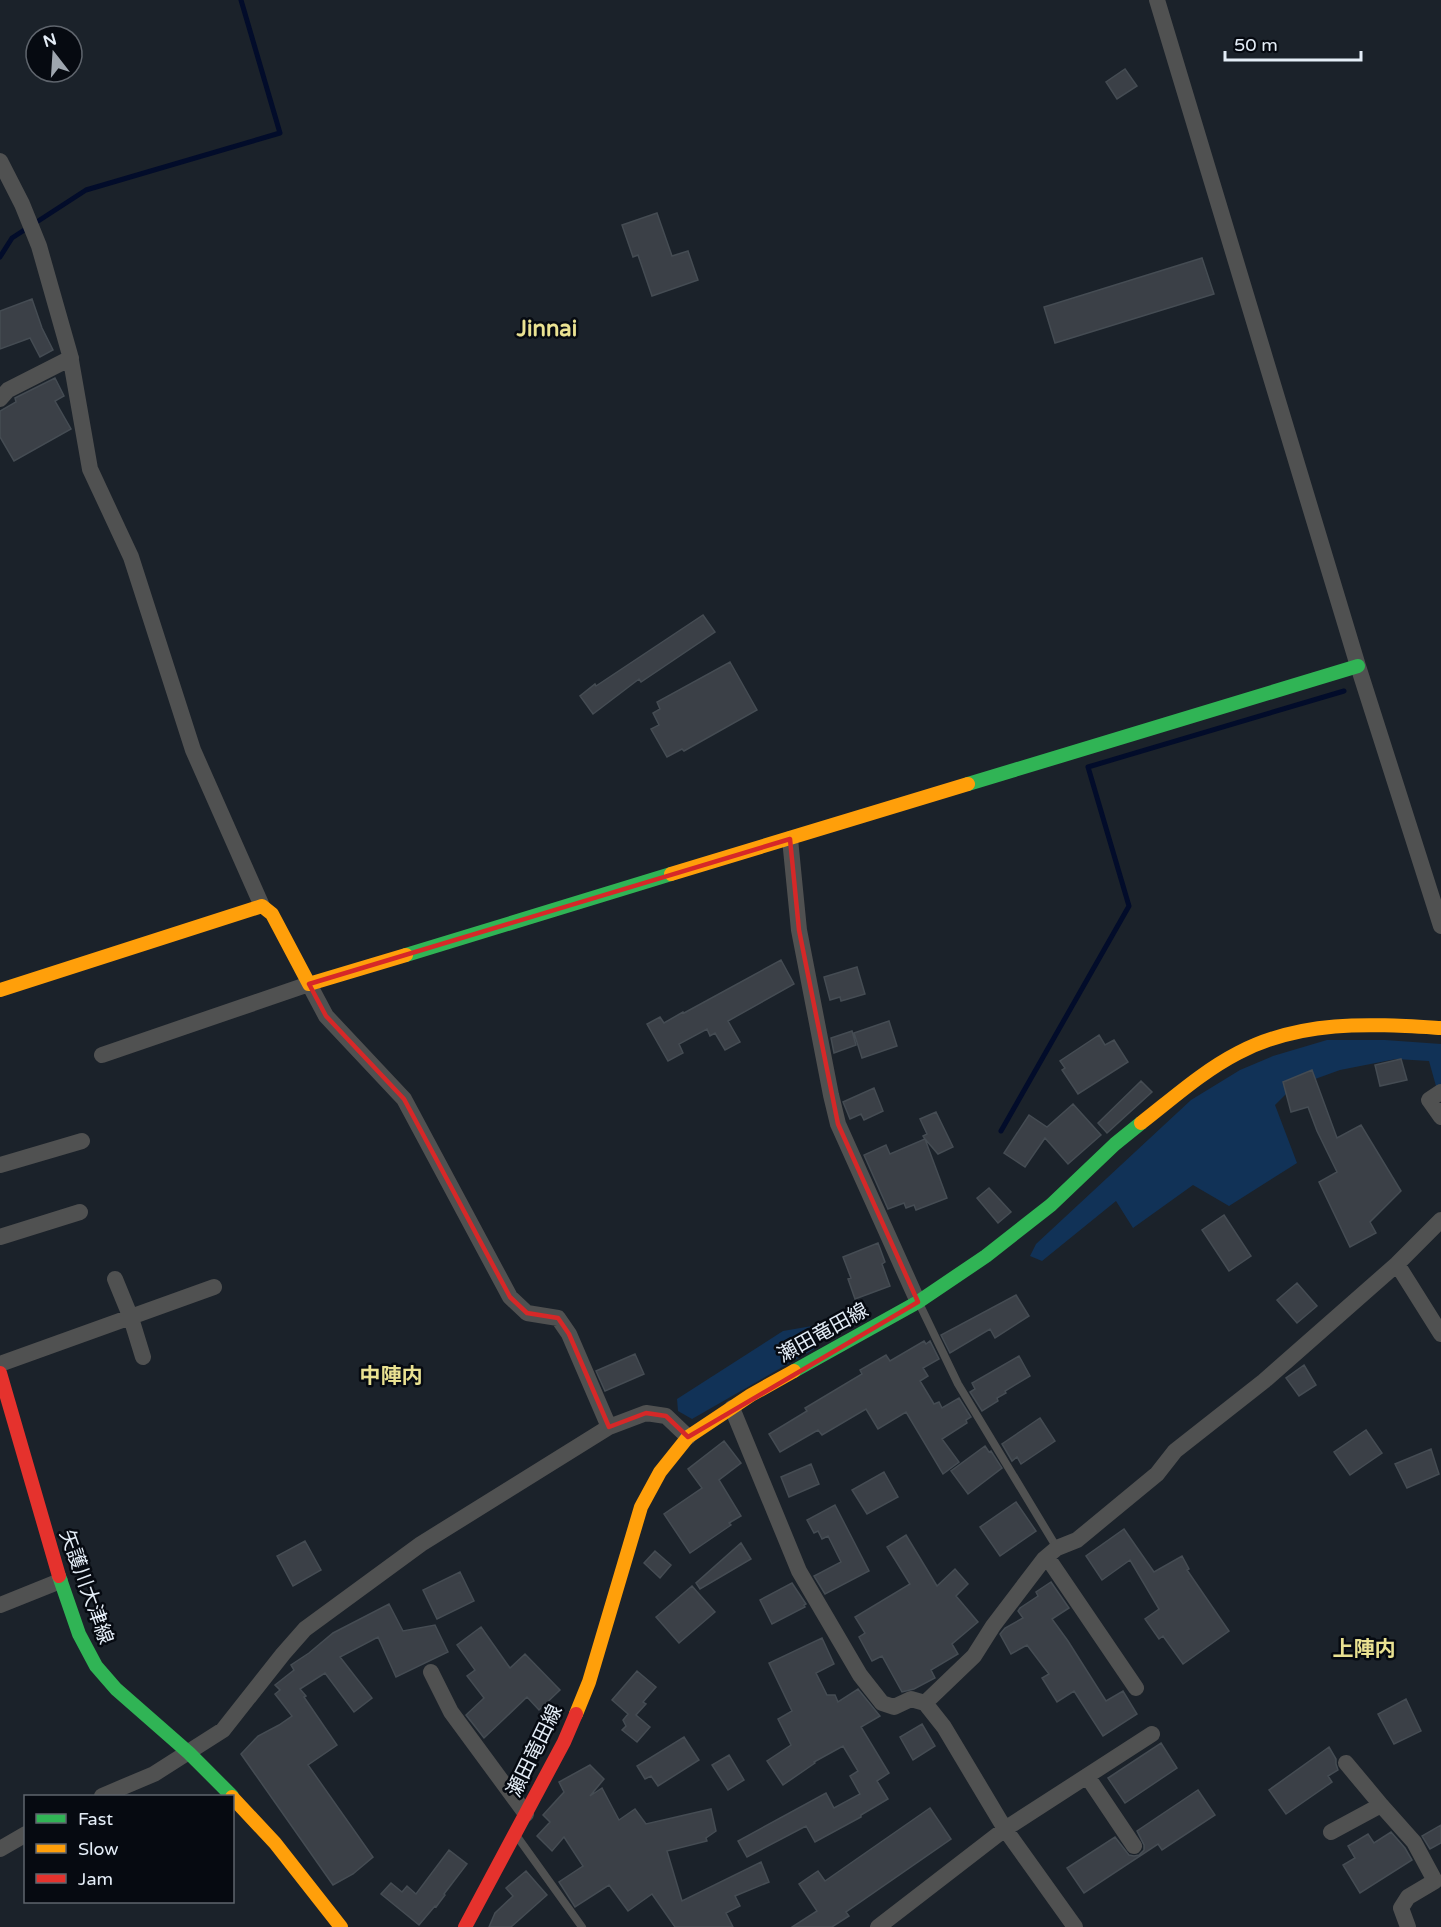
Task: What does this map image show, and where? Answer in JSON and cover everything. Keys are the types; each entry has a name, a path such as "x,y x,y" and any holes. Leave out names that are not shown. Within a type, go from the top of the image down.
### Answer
{"main road":[{"path":"0,990 262,906 272,914 309,984 1358,666"},
{"name":"瀬田竜田線","path":"465,1927 564,1742 589,1682 640,1507 660,1472 688,1437 751,1395 918,1302 986,1257 1051,1204 1115,1144 1194,1081 1239,1053 1279,1036 1332,1026 1367,1024 1441,1028"},
{"name":"矢護川大津線","path":"0,1373 60,1581 79,1634 96,1666 116,1689 189,1753 230,1795"},
{"name":"矢護川大津線","path":"234,1799 275,1843 341,1927"}],"street":[{"path":"1158,0 1358,666 1441,926"},
{"path":"0,161 22,204 39,246 71,358 90,469 131,557 193,750 262,906"},
{"path":"0,399 8,390 71,358"},
{"path":"790,839 799,930 838,1124 918,1302"},
{"path":"102,1055 309,984 326,1016 404,1099 510,1297 527,1313 558,1318 569,1334 609,1427"},
{"path":"1441,1092 1429,1100 1441,1116"},
{"path":"0,1165 82,1141"},
{"path":"0,1237 80,1212"},
{"path":"926,1702 974,1656 993,1626 1052,1552 1077,1540 1157,1474 1175,1451 1264,1381 1397,1264 1441,1220"},
{"path":"1397,1264 1441,1334"},
{"path":"115,1279 143,1357"},
{"path":"0,1364 214,1287"},
{"path":"732,1408 799,1571 860,1675 882,1703 894,1707 911,1700 926,1702 944,1727 1005,1829 1075,1927"},
{"path":"107,1795 154,1774 223,1730 305,1629 420,1544 609,1427 646,1413 666,1416 688,1437"},
{"path":"1052,1552 1136,1688"},
{"path":"0,1605 60,1581"},
{"path":"431,1672 451,1712 526,1814"},
{"path":"878,1927 1005,1829 1152,1734"},
{"path":"1346,1763 1414,1842 1435,1881 1408,1897 1404,1902 1401,1908 1408,1927"},
{"path":"1087,1776 1134,1845"},
{"path":"1330,1832 1380,1805"},
{"path":"0,1849 24,1835"}],"lane":[{"path":"918,1302 958,1384 1052,1552"},
{"path":"515,1834 582,1927"}],"highlighted area":[{"path":"790,839 799,930 838,1124 918,1302 688,1437 666,1416 646,1413 609,1427 569,1334 558,1318 527,1313 510,1297 404,1099 326,1016 309,984"}],"shaded area":[{"path":"1327,1040 1385,1040 1441,1044 1441,1087 1436,1086 1429,1061 1396,1059 1340,1070 1293,1087 1275,1105 1297,1163 1229,1206 1193,1185 1133,1228 1116,1201 1042,1261 1030,1256 1036,1244 1191,1100 1240,1070 1273,1056"},
{"path":"812,1326 818,1331 814,1349 692,1419 678,1411 677,1399 783,1331"}],"building":[{"path":"1125,69 1137,86 1117,99 1106,82"},
{"path":"657,213 672,256 688,251 698,280 652,296 638,255 633,257 622,225"},
{"path":"1202,258 1214,294 1055,343 1044,307"},
{"path":"32,299 53,350 40,357 30,338 0,349 0,311"},
{"path":"55,378 64,396 55,401 71,429 14,461 0,437 0,411 16,402 15,398"},
{"path":"703,615 715,632 641,682 639,679 593,714 580,696"},
{"path":"730,662 757,710 684,751 682,749 667,757 651,729 659,725 653,713 660,709 657,702"},
{"path":"781,960 794,984 728,1021 740,1042 725,1050 715,1033 710,1036 707,1029 679,1044 683,1053 668,1061 647,1024 660,1017 664,1023"},
{"path":"857,967 865,994 841,1001 840,997 830,1000 824,977"},
{"path":"889,1021 897,1046 862,1058 854,1033"},
{"path":"852,1031 856,1045 834,1053 831,1038"},
{"path":"1099,1035 1105,1045 1114,1040 1128,1062 1078,1094 1062,1070 1065,1068 1060,1061"},
{"path":"1401,1059 1407,1080 1380,1086 1375,1065"},
{"path":"1312,1070 1337,1138 1361,1125 1401,1191 1370,1222 1376,1233 1350,1247 1319,1182 1337,1172 1308,1107 1291,1112 1283,1082"},
{"path":"1141,1081 1152,1092 1107,1133 1098,1123"},
{"path":"874,1088 883,1111 864,1120 861,1114 850,1119 843,1102"},
{"path":"1073,1104 1101,1135 1068,1164 1045,1138 1025,1167 1004,1153 1029,1115 1047,1127"},
{"path":"936,1112 953,1147 938,1154 923,1136 927,1134 920,1119"},
{"path":"925,1139 947,1198 916,1210 914,1205 906,1208 904,1203 888,1209 864,1155 886,1145 890,1154"},
{"path":"989,1188 1011,1212 998,1223 977,1198"},
{"path":"1224,1215 1251,1256 1229,1271 1202,1230"},
{"path":"878,1243 890,1286 855,1299 848,1279 851,1278 843,1257"},
{"path":"1297,1283 1317,1306 1297,1323 1277,1300"},
{"path":"1016,1295 1029,1316 995,1338 990,1329 950,1353 941,1335"},
{"path":"924,1341 926,1344 930,1341 939,1359 923,1368 928,1376 920,1381 934,1404 939,1402 942,1408 959,1398 971,1417 966,1420 967,1423 942,1439 959,1462 943,1474 906,1412 878,1429 866,1409 822,1435 818,1430 780,1452 769,1434 807,1411 805,1408 862,1374 860,1370 886,1355 890,1361"},
{"path":"635,1354 644,1374 605,1391 596,1371"},
{"path":"1019,1356 1030,1376 1005,1391 1006,1393 997,1398 998,1401 982,1411 970,1392 975,1389 972,1383"},
{"path":"1304,1365 1316,1385 1299,1396 1286,1378"},
{"path":"1040,1418 1055,1441 1021,1464 1017,1457 1012,1461 1002,1444"},
{"path":"1366,1430 1382,1453 1350,1475 1334,1452"},
{"path":"724,1441 741,1463 719,1480 741,1516 690,1553 664,1514 702,1488 688,1469"},
{"path":"985,1446 1002,1468 968,1494 951,1471"},
{"path":"1431,1449 1439,1474 1407,1488 1395,1464"},
{"path":"811,1464 819,1484 789,1497 781,1477"},
{"path":"884,1472 898,1497 867,1514 852,1490"},
{"path":"1016,1502 1036,1531 1000,1556 980,1527"},
{"path":"835,1505 869,1571 825,1594 814,1576 841,1562 828,1536 822,1539 818,1531 814,1533 807,1520"},
{"path":"1124,1529 1154,1572 1182,1556 1189,1569 1187,1570 1229,1631 1183,1664 1163,1636 1159,1639 1145,1619 1159,1609 1130,1560 1102,1580 1086,1556"},
{"path":"906,1535 937,1586 955,1569 968,1584 956,1596 978,1622 952,1644 958,1654 931,1670 935,1678 914,1689 902,1692 882,1656 872,1661 859,1637 865,1633 855,1617 910,1584 887,1547"},
{"path":"305,1541 321,1570 293,1586 277,1556"},
{"path":"741,1543 751,1559 700,1589 696,1583"},
{"path":"655,1551 671,1565 660,1578 644,1563"},
{"path":"460,1572 474,1601 437,1619 423,1590"},
{"path":"1051,1582 1069,1608 1052,1619 1106,1701 1123,1691 1137,1714 1103,1736 1074,1691 1057,1702 1042,1678 1049,1674 1027,1645 1011,1654 1000,1634 1005,1628 1023,1618 1018,1611 1020,1608 1038,1596 1036,1592"},
{"path":"792,1583 806,1604 805,1607 772,1624 760,1600"},
{"path":"692,1586 715,1612 679,1643 656,1617"},
{"path":"389,1604 403,1631 435,1625 448,1652 396,1677 378,1637 340,1657 372,1698 354,1712 325,1673 300,1689 337,1745 308,1765 373,1857 353,1874 333,1885 241,1754 258,1736 292,1716 275,1694 280,1690 275,1685 294,1670 291,1665 333,1633"},
{"path":"481,1627 510,1668 525,1654 560,1690 539,1710 527,1697 484,1738 466,1715 484,1698 467,1676 475,1670 457,1645"},
{"path":"822,1638 834,1664 816,1673 827,1695 835,1695 838,1702 858,1689 880,1716 861,1727 889,1773 877,1781 888,1799 861,1817 815,1842 806,1826 747,1857 738,1841 826,1793 834,1808 860,1794 850,1776 858,1771 843,1746 814,1762 783,1785 767,1761 791,1745 778,1719 792,1711 769,1663"},
{"path":"637,1671 656,1687 643,1702 646,1704 636,1715 650,1727 637,1742 622,1730 626,1726 623,1720 628,1714 612,1700"},
{"path":"1406,1699 1421,1731 1394,1744 1378,1714"},
{"path":"922,1724 935,1746 913,1760 900,1737"},
{"path":"684,1737 699,1760 658,1786 651,1776 645,1779 637,1766"},
{"path":"1161,1743 1177,1768 1125,1803 1108,1778"},
{"path":"1329,1747 1336,1759 1338,1770 1328,1776 1332,1782 1286,1814 1269,1790"},
{"path":"729,1755 744,1780 728,1790 712,1765"},
{"path":"590,1765 604,1779 590,1796 602,1788 619,1820 635,1809 646,1824 711,1809 716,1831 706,1838 707,1841 667,1851 682,1901 761,1862 769,1882 735,1896 740,1906 726,1913 733,1927 675,1927 652,1894 628,1911 609,1885 575,1907 559,1882 583,1866 564,1837 552,1851 537,1836 550,1822 543,1815 564,1792 559,1782"},
{"path":"1198,1790 1215,1815 1162,1850 1158,1844 1084,1893 1067,1868 1115,1837 1129,1855 1139,1855 1144,1850 1144,1845 1137,1831"},
{"path":"930,1808 951,1839 846,1912 849,1916 832,1927 792,1927 817,1911 799,1884 818,1871 825,1881"},
{"path":"1441,1825 1441,1843 1430,1849 1422,1836"},
{"path":"1391,1832 1412,1860 1360,1893 1343,1865 1355,1858 1348,1846 1368,1834 1374,1843"},
{"path":"449,1850 467,1864 436,1907 419,1925 381,1894 391,1883 402,1892 407,1886 416,1894"},
{"path":"526,1871 547,1895 511,1927 489,1927 495,1913 513,1896 506,1888"}],"waterway":[{"path":"0,257 12,238 86,190 280,133 241,0"},
{"path":"1001,1131 1129,906 1088,767 1344,691"}],"traffic: fast":[{"path":"968,784 1358,666"},
{"path":"406,955 671,874"},
{"path":"794,1371 918,1302 986,1256 1051,1205 1115,1144 1141,1123"},
{"path":"59,1576 79,1634 96,1666 116,1689 189,1753 231,1795"}],"traffic: slow":[{"path":"671,874 968,784"},
{"path":"0,990 262,906 272,914 309,984 406,955"},
{"path":"1141,1123 1212,1068 1238,1053 1287,1034 1312,1029 1363,1025 1441,1028"},
{"path":"576,1714 589,1682 641,1507 660,1472 688,1437 751,1395 794,1371"},
{"path":"234,1799 275,1843 341,1927"}],"traffic: jam":[{"path":"0,1373 59,1576"},
{"path":"465,1927 564,1742 576,1714"}],"district":[{"name":"Jinnai","path":"547,329"},
{"name":"中陣内","path":"391,1376"},
{"name":"上陣内","path":"1364,1649"}]}
